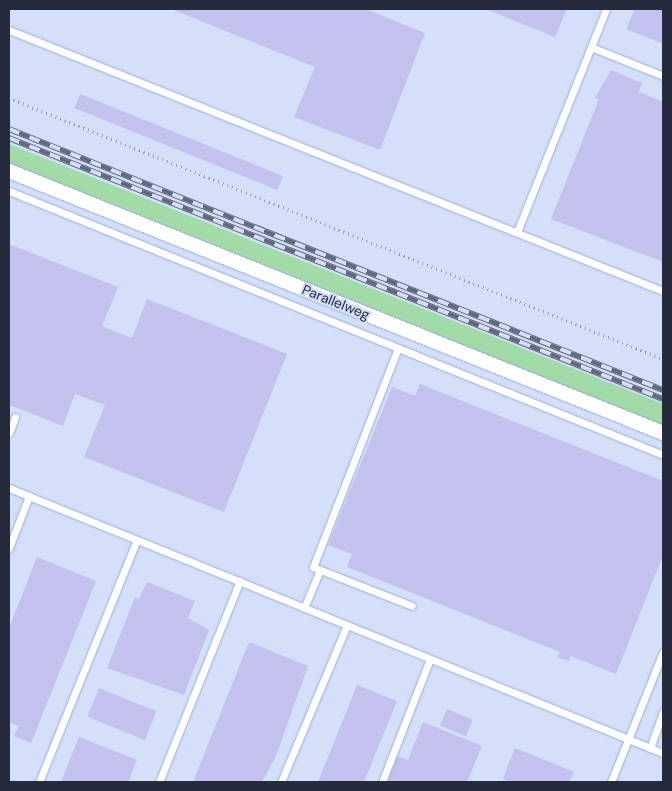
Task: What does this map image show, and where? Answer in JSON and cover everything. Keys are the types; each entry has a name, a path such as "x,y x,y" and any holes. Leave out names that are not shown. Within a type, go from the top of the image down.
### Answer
{"street":[{"name":"Parallelweg","path":"9,171 663,433"}],"lane":[{"path":"517,232 606,9"},
{"path":"9,30 663,291"},
{"path":"591,47 663,76"},
{"path":"9,191 663,455"},
{"path":"398,348 313,567 412,606"},
{"path":"9,432 15,417"},
{"path":"9,488 663,753"},
{"path":"9,548 11,535 29,496"},
{"path":"39,782 137,540"},
{"path":"304,608 320,570"},
{"path":"159,782 240,582"},
{"path":"281,782 347,625"},
{"path":"611,782 663,652"},
{"path":"382,782 430,659"},
{"path":"650,748 663,712"}],"path":[{"path":"9,98 663,359"}],"green space":[{"path":"9,144 663,404 663,427 9,164"}],"building":[{"path":"171,9 366,9 425,33 380,150 294,117 315,67"},
{"path":"486,9 567,9 555,37"},
{"path":"635,9 663,9 663,44 626,29"},
{"path":"611,70 642,83 639,92 663,102 663,262 551,219 599,99 595,98"},
{"path":"80,94 283,176 277,190 74,108"},
{"path":"9,244 118,287 102,326 132,338 147,299 287,354 224,512 84,457 105,405 75,394 63,426 9,405"},
{"path":"420,384 663,481 663,555 616,674 571,656 569,661 557,657 560,652 347,567 352,554 328,545 392,387 415,396"},
{"path":"37,557 96,581 31,743 14,736 19,726 9,722 9,628"},
{"path":"147,582 195,601 188,618 209,630 184,695 107,668 135,597 139,599"},
{"path":"249,642 308,666 276,756 262,782 193,782"},
{"path":"357,685 397,701 364,782 318,782"},
{"path":"99,688 156,711 145,740 87,717"},
{"path":"447,709 473,720 466,737 440,726"},
{"path":"423,722 482,746 467,782 381,782 393,754 408,760"},
{"path":"79,737 137,760 128,782 61,782"},
{"path":"515,748 574,772 569,782 507,782 503,778"}],"railway":[{"path":"9,129 663,390"},
{"path":"9,138 663,399"}]}
